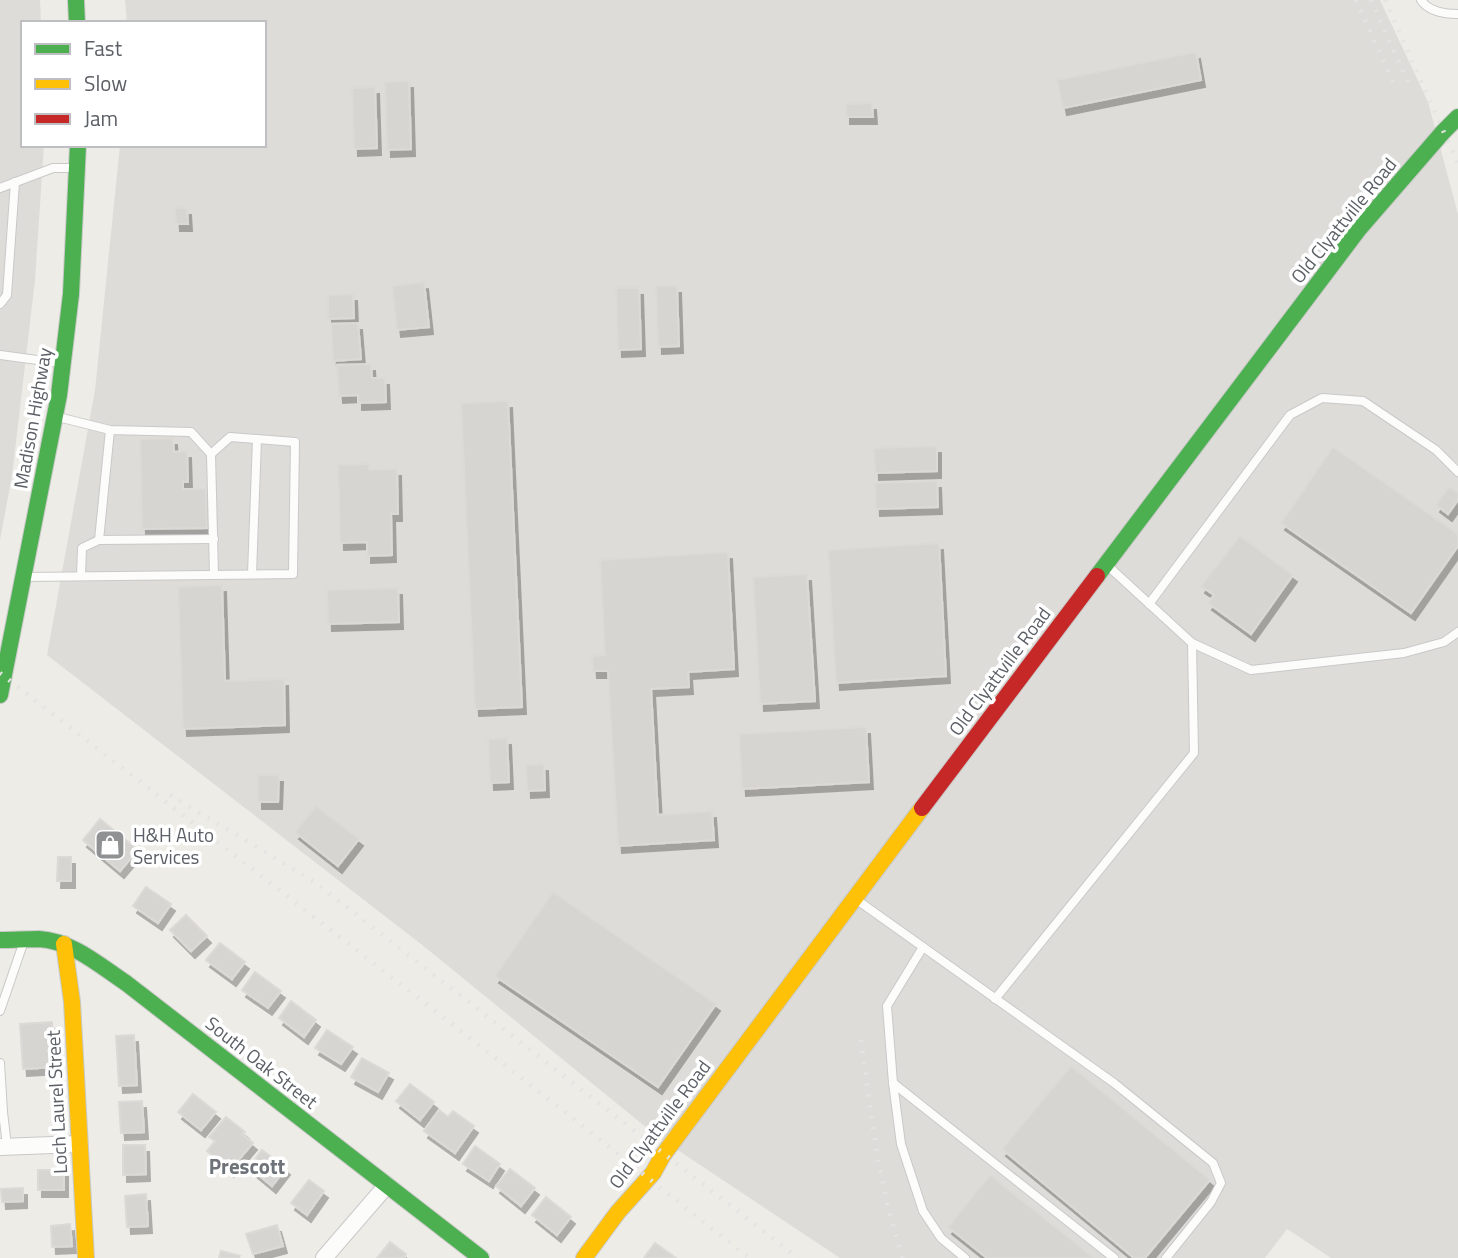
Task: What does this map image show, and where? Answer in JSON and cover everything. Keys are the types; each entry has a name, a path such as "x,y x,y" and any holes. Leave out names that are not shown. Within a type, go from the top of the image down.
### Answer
{"street":[{"path":"76,0 77,21"},
{"name":"Old Clyattville Road","path":"584,1258 618,1212 653,1173 663,1155 854,898 1359,229 1458,117"},
{"name":"Madison Highway","path":"0,695 63,363 71,294 78,147"},
{"name":"South Oak Street","path":"0,940 52,940 81,952 126,983 481,1258"},
{"name":"Loch Laurel Street","path":"64,944 72,1002 86,1258"},
{"path":"3,1147 79,1144"},
{"path":"324,1258 387,1185"}],"lane":[{"path":"1421,0 1424,5 1442,14 1458,14"},
{"path":"0,188 53,168 77,168"},
{"path":"0,304 7,295 15,182"},
{"path":"0,355 63,363"},
{"path":"1149,604 1290,415 1322,398 1363,401 1436,450 1458,472"},
{"path":"55,416 110,430 191,432 211,454 214,574"},
{"path":"99,540 110,430"},
{"path":"24,577 293,573 295,442 230,437 211,454"},
{"path":"252,574 257,439"},
{"path":"81,576 82,548 99,540 214,539"},
{"path":"1106,564 1192,643 1251,670 1404,653 1444,642 1458,632"},
{"path":"995,999 1194,753 1192,643"},
{"path":"854,898 1114,1083 1213,1163 1221,1182 1211,1202 1166,1258"},
{"path":"0,1011 24,940"},
{"path":"923,947 887,1006 901,1144 923,1211 941,1237 965,1258"},
{"path":"0,1063 3,1147"},
{"path":"893,1083 1114,1258"}],"shaded area":[{"path":"0,0 40,0 41,21 21,21 21,147 44,147 35,280 12,476 0,540"},
{"path":"125,0 1380,0 1428,102 1458,214 1458,1258 1331,1258 1287,1229 1265,1258 840,1258 658,1137 421,944 47,655 95,390 120,147 266,147 266,21 127,21"}],"building":[{"path":"1196,52 1201,80 1063,108 1057,80"},
{"path":"409,81 411,149 387,150 385,82"},
{"path":"375,87 377,148 354,149 352,88"},
{"path":"872,103 873,117 846,117 846,104"},
{"path":"175,208 187,208 188,224 176,224"},
{"path":"424,282 429,327 397,330 392,286"},
{"path":"656,286 677,286 679,346 658,347"},
{"path":"616,288 639,288 641,349 618,350"},
{"path":"353,294 354,318 328,319 328,295"},
{"path":"358,323 361,359 333,361 331,324"},
{"path":"371,364 372,378 385,378 386,402 358,403 358,395 339,396 337,365"},
{"path":"508,401 522,707 475,709 461,403"},
{"path":"173,438 174,452 187,451 188,482 183,482 183,489 206,489 207,528 142,529 140,439"},
{"path":"937,446 937,471 875,473 874,448"},
{"path":"1333,447 1458,534 1458,546 1411,613 1281,523"},
{"path":"369,464 369,470 397,469 398,514 391,514 392,555 367,556 367,542 340,543 338,465"},
{"path":"937,481 938,507 876,509 875,483"},
{"path":"1449,487 1458,493 1458,500 1448,514 1436,505"},
{"path":"1240,536 1293,575 1251,634 1208,603 1214,595 1201,586"},
{"path":"939,543 946,676 836,683 828,550"},
{"path":"728,552 734,669 688,672 689,687 651,689 658,815 712,811 714,840 618,846 608,671 593,671 592,656 605,655 600,560"},
{"path":"807,574 815,701 760,704 753,577"},
{"path":"222,585 225,681 284,679 285,725 183,729 178,587"},
{"path":"398,588 399,622 328,624 327,590"},
{"path":"866,727 869,782 742,789 739,734"},
{"path":"507,738 509,782 490,783 488,739"},
{"path":"544,764 545,790 527,791 526,765"},
{"path":"258,775 279,775 278,802 258,802"},
{"path":"316,806 359,839 338,866 295,832"},
{"name":"H&H Auto Services","path":"100,819 138,850 120,871 83,840"},
{"path":"58,857 71,857 71,881 57,881"},
{"path":"146,887 171,904 158,923 133,906"},
{"path":"553,892 716,1004 658,1087 495,976"},
{"path":"186,915 207,936 191,951 170,930"},
{"path":"220,943 245,962 232,979 206,960"},
{"path":"255,972 281,991 268,1008 242,990"},
{"path":"291,1001 316,1020 304,1037 279,1018"},
{"path":"52,1022 56,1067 23,1069 20,1024"},
{"path":"327,1030 353,1047 341,1064 315,1048"},
{"path":"134,1035 137,1085 119,1086 116,1036"},
{"path":"362,1058 389,1073 378,1092 351,1077"},
{"path":"1071,1066 1210,1180 1145,1258 1134,1258 1002,1149"},
{"path":"410,1084 434,1102 420,1120 396,1101"},
{"path":"193,1094 216,1112 201,1130 178,1112"},
{"path":"142,1101 144,1132 121,1133 119,1102"},
{"path":"439,1110 448,1117 453,1111 474,1126 455,1153 424,1131"},
{"path":"226,1117 245,1132 242,1134 253,1143 230,1170 207,1151 215,1141 209,1137"},
{"path":"123,1145 145,1145 146,1174 123,1175"},
{"path":"475,1146 500,1164 489,1181 463,1164"},
{"path":"262,1150 286,1168 272,1186 249,1167"},
{"path":"510,1169 535,1188 521,1206 496,1186"},
{"path":"38,1170 64,1170 64,1190 38,1190"},
{"path":"990,1175 1094,1258 987,1258 948,1227"},
{"path":"309,1180 324,1191 307,1215 291,1203"},
{"path":"23,1188 23,1201 2,1202 1,1189"},
{"path":"146,1194 148,1226 127,1227 125,1196"},
{"path":"546,1197 571,1217 557,1235 532,1215"},
{"path":"70,1224 72,1246 52,1247 51,1226"},
{"path":"277,1225 283,1246 253,1254 246,1234"},
{"path":"390,1242 406,1254 404,1258 377,1258"},
{"path":"655,1243 676,1258 644,1258"},
{"path":"221,1251 240,1256 219,1258"}],"railway":[{"path":"1356,0 1396,88"},
{"path":"1371,0 1408,82"},
{"path":"1385,0 1458,164"},
{"path":"0,673 749,1258"},
{"path":"170,795 313,881 798,1258"},
{"path":"861,1040 882,1178 903,1258"}],"traffic: fast":[{"path":"76,0 77,21"},
{"path":"1097,576 1359,229 1458,117"},
{"path":"0,695 59,395 71,294 78,147"},
{"path":"0,940 51,941 74,949 95,962 126,983 481,1258"}],"traffic: slow":[{"path":"584,1258 618,1212 653,1173 663,1155 922,808"},
{"path":"64,944 72,1002 86,1258"}],"traffic: jam":[{"path":"922,808 1097,576"}],"place":[{"name":"H&H Auto Services","path":"110,845"}],"district":[{"name":"Prescott","path":"247,1166"}]}
